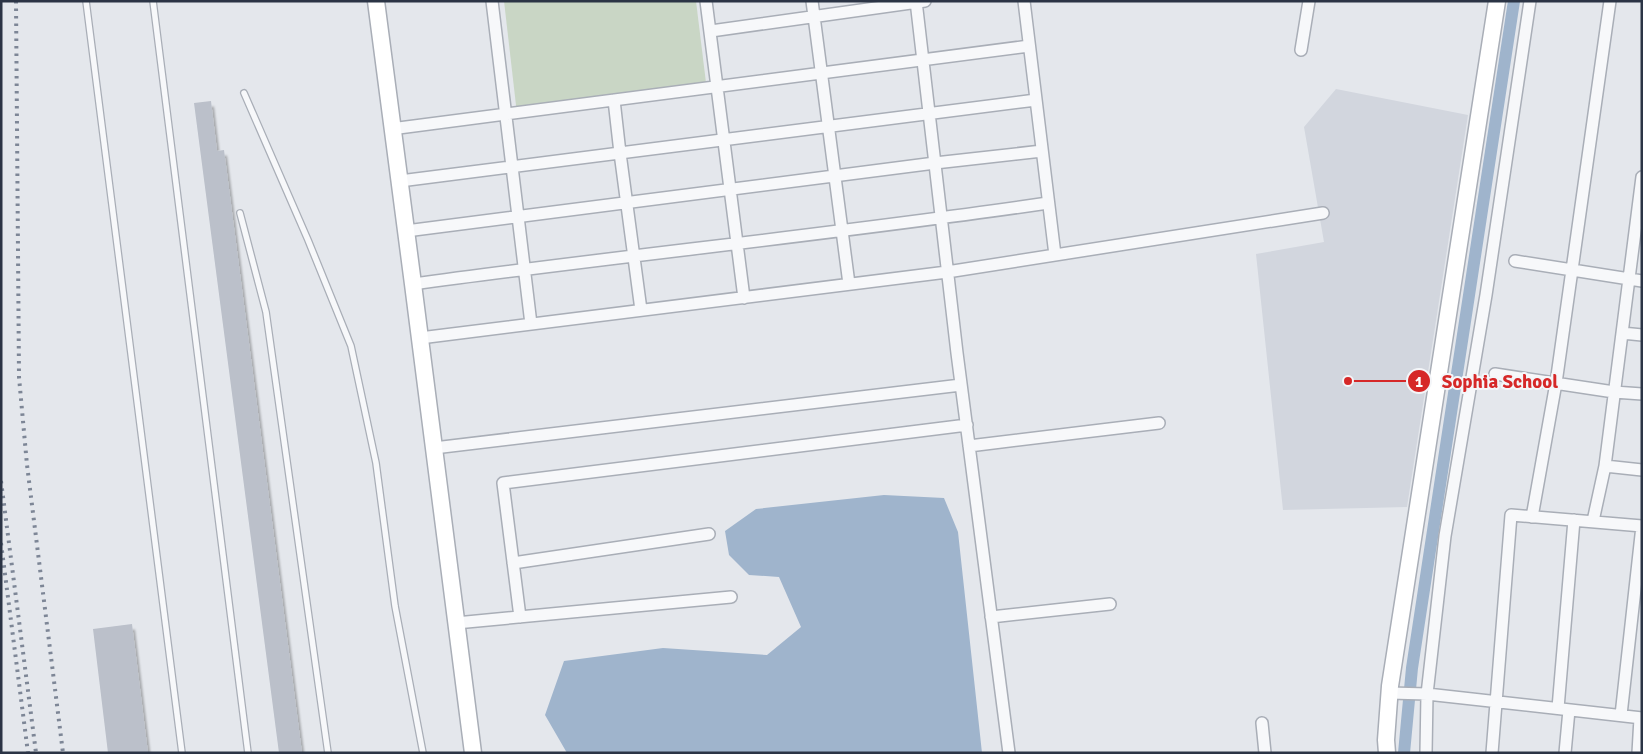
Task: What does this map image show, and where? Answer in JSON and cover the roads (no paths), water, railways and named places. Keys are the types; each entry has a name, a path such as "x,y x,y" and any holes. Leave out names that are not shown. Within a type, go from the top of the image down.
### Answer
{"street":[{"path":"376,1 472,753"},
{"path":"492,1 531,324"},
{"path":"706,1 744,298"},
{"path":"812,1 849,284"},
{"path":"1024,1 1055,255"},
{"path":"1302,50 1309,1"},
{"path":"1387,753 1394,693 1497,1"},
{"path":"1426,753 1422,693 1445,536 1486,295 1530,1"},
{"path":"1532,517 1556,383 1610,1"},
{"path":"711,30 919,2 923,60 961,385 1009,753"},
{"path":"392,129 1029,46"},
{"path":"614,100 641,310"},
{"path":"400,181 1036,100"},
{"path":"406,231 1042,151"},
{"path":"1593,521 1605,466 1642,177"},
{"path":"413,284 524,268 942,219 1048,203"},
{"path":"420,338 948,272 1323,212"},
{"path":"1515,261 1642,281"},
{"path":"1622,333 1642,335"},
{"path":"1495,374 1614,392 1642,394"},
{"path":"434,448 961,385"},
{"path":"969,446 1159,423"},
{"path":"520,617 503,483 966,425"},
{"path":"1605,466 1642,470"},
{"path":"1492,753 1511,515 1642,526 1621,716"},
{"path":"1565,753 1564,709 1574,520"},
{"path":"513,563 709,534"},
{"path":"456,623 731,597"},
{"path":"991,617 1110,604"},
{"path":"1394,693 1422,693 1641,718 1638,753"},
{"path":"1262,723 1265,753"}],"lane":[{"path":"86,1 182,753"},
{"path":"153,1 248,753"},
{"path":"244,93 308,240 351,346 376,463 395,606 423,753"},
{"path":"240,213 266,312 328,753"}],"water":[{"path":"884,495 944,498 958,532 982,753 567,753 545,715 564,661 663,648 767,655 801,627 779,577 749,575 729,555 725,531 756,509"}],"waterway":[{"path":"1404,753 1412,668 1514,1"}],"railway":[{"path":"16,1 19,377 27,465 63,753"},
{"path":"1,481 36,753"},
{"path":"1,543 28,753"}],"place":[{"name":"Sophia School","path":"1348,381"}]}
